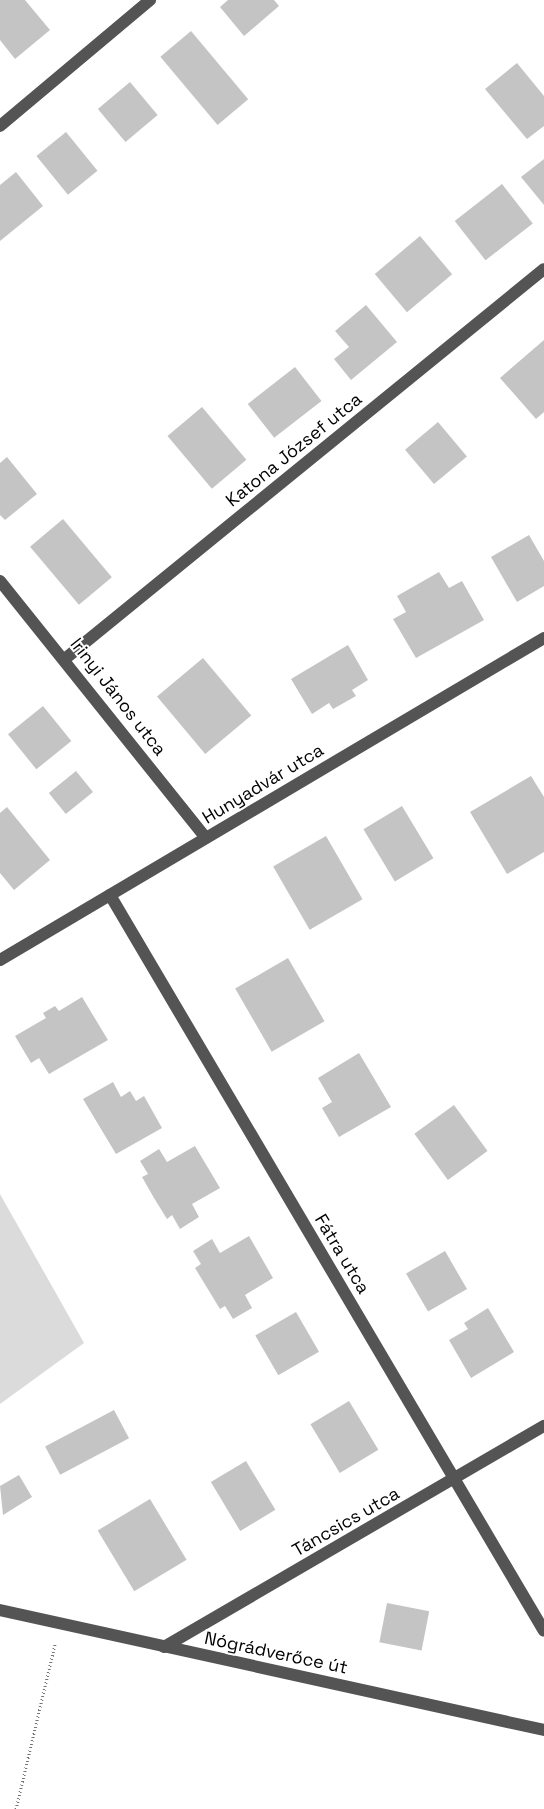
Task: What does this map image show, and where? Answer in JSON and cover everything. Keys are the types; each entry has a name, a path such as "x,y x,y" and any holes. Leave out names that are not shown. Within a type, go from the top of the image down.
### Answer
{"street":[{"path":"0,126 150,0"},
{"name":"Katona József utca","path":"66,658 544,268"},
{"name":"Irinyi János utca","path":"0,581 66,658 206,838"},
{"name":"Hunyadvár utca","path":"0,960 544,638"},
{"name":"Fátra utca","path":"110,895 544,1631"},
{"name":"Táncsics utca","path":"164,1647 544,1426"},
{"name":"Nógrádverőce út","path":"0,1610 544,1730"}],"path":[{"path":"16,1809 60,1624"}],"shaded area":[{"path":"0,1194 84,1343 0,1404"}],"building":[{"path":"0,0 25,0 50,30 15,59 0,40"},
{"path":"228,0 274,0 279,6 244,36 220,7"},
{"path":"191,31 248,99 218,125 160,57"},
{"path":"517,63 544,96 544,126 527,139 485,89"},
{"path":"130,82 158,115 125,142 98,109"},
{"path":"66,132 97,171 68,195 36,156"},
{"path":"544,159 544,205 521,177"},
{"path":"16,172 43,206 0,241 0,185"},
{"path":"502,184 533,223 486,260 455,221"},
{"path":"420,236 452,274 407,312 375,274"},
{"path":"366,305 397,342 351,380 334,359 349,347 335,331"},
{"path":"544,340 544,412 536,419 500,378"},
{"path":"295,367 321,401 274,438 248,404"},
{"path":"202,407 246,460 212,489 168,436"},
{"path":"438,422 467,456 434,484 405,450"},
{"path":"7,457 37,494 5,520 0,515 0,463"},
{"path":"63,519 112,577 79,605 30,547"},
{"path":"529,535 544,561 544,586 517,602 491,557"},
{"path":"439,572 449,588 462,581 484,620 416,658 393,619 406,612 397,596"},
{"path":"348,645 368,680 352,690 356,696 333,709 329,703 312,714 291,679"},
{"path":"203,658 251,715 205,754 157,697"},
{"path":"43,706 71,741 36,769 8,734"},
{"path":"76,771 93,792 66,814 49,793"},
{"path":"531,776 544,797 544,852 507,874 470,812"},
{"path":"402,806 433,858 395,881 363,829"},
{"path":"7,807 50,860 14,890 0,873 0,813"},
{"path":"326,836 363,899 310,930 273,866"},
{"path":"288,958 324,1021 272,1052 235,988"},
{"path":"82,997 108,1040 49,1074 39,1058 31,1063 15,1036 46,1018 43,1013 55,1006 59,1011"},
{"path":"359,1053 391,1107 339,1137 322,1108 332,1102 318,1078"},
{"path":"113,1082 121,1097 130,1091 136,1101 144,1096 162,1128 116,1154 83,1099"},
{"path":"454,1105 488,1151 448,1180 414,1134"},
{"path":"195,1146 220,1188 192,1204 199,1217 180,1229 172,1215 167,1219 154,1198 142,1177 148,1174 140,1161 159,1149 167,1162"},
{"path":"249,1236 273,1278 245,1295 252,1308 233,1319 225,1306 220,1309 195,1268 201,1264 193,1251 212,1239 220,1253"},
{"path":"445,1251 467,1289 428,1312 406,1274"},
{"path":"488,1308 514,1352 471,1378 449,1340 468,1329 464,1323"},
{"path":"296,1312 319,1352 278,1375 255,1336"},
{"path":"349,1401 378,1450 340,1473 310,1424"},
{"path":"114,1410 129,1438 60,1475 45,1447"},
{"path":"246,1461 275,1510 240,1531 211,1482"},
{"path":"19,1475 32,1497 3,1515 0,1486"},
{"path":"150,1499 187,1560 134,1591 98,1530"},
{"path":"387,1603 429,1611 422,1650 379,1642"}]}
